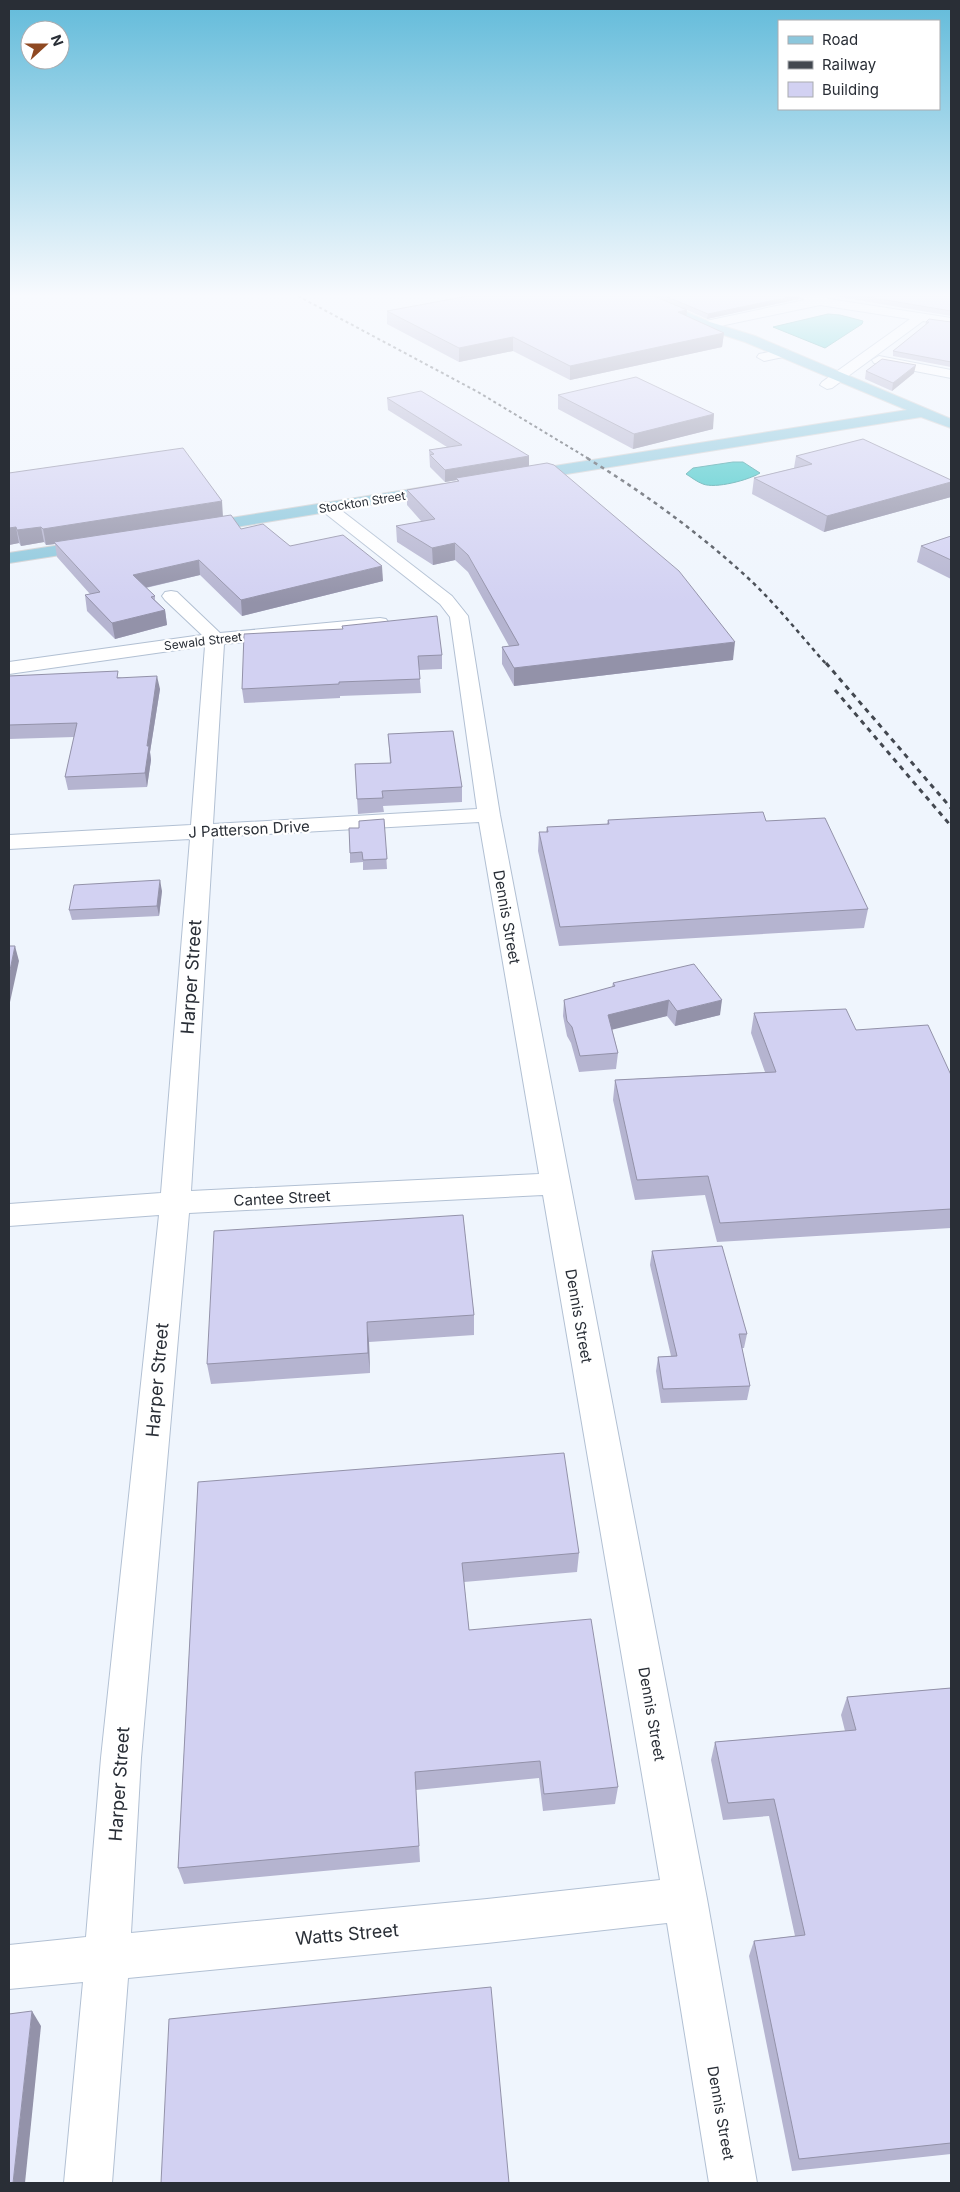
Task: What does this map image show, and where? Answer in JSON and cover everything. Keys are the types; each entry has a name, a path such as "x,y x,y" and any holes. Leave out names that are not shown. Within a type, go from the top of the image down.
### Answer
{"main road":[{"path":"857,398 951,439"},
{"path":"891,398 951,424"},
{"path":"511,478 924,412"},
{"name":"Stockton Street","path":"186,530 455,487"},
{"path":"9,558 108,542"}],"street":[{"name":"Dennis Street","path":"327,507 446,600 489,815 556,1184 685,1899 733,2183"},
{"path":"171,596 206,628 215,639"},
{"name":"Sewald Street","path":"9,668 215,639 402,621"},
{"name":"Harper Street","path":"88,2183 122,1748 174,1204 180,1161 215,639"},
{"name":"J Patterson Drive","path":"9,842 489,815"},
{"name":"Cantee Street","path":"9,1214 556,1184"},
{"name":"Watts Street","path":"9,1966 487,1921 685,1899"}],"water":[{"path":"743,462 760,473 723,485 703,484 686,474 693,468"}],"building":[{"path":"387,398 433,398 529,456 445,470 430,455 434,454 429,450 462,445"},
{"path":"564,398 681,398 714,414 634,434"},
{"path":"863,439 951,480 951,482 827,516 754,478 812,464 796,456"},
{"path":"183,448 222,501 43,529 41,527 17,530 16,527 9,528 9,473"},
{"path":"547,463 554,465 679,571 735,642 514,668 502,647 519,645 468,555 455,543 432,548 396,526 435,519 407,490 459,481 456,478"},
{"path":"231,515 241,529 263,524 290,546 343,535 382,566 241,600 199,560 133,575 155,596 151,597 165,610 112,623 85,595 100,592 54,542"},
{"path":"951,536 951,560 921,546"},
{"path":"437,616 442,655 418,656 420,679 339,682 339,684 242,689 244,634 343,629 342,626"},
{"path":"118,671 117,678 157,676 145,773 65,777 77,723 9,725 9,676"},
{"path":"453,731 462,787 382,791 383,798 357,799 355,764 391,763 388,734"},
{"path":"763,812 766,821 825,818 868,909 560,927 539,832 548,832 547,827 609,824 608,820"},
{"path":"384,819 387,859 363,860 362,852 350,853 349,828 359,828 359,821"},
{"path":"160,880 157,906 69,910 74,885"},
{"path":"9,946 15,946 9,975"},
{"path":"694,964 722,1000 677,1011 669,1000 608,1015 618,1053 580,1056 572,1027 567,1021 564,1000 615,986 613,983"},
{"path":"846,1009 856,1030 928,1025 951,1075 951,1209 720,1223 708,1176 637,1180 615,1080 776,1072 754,1013"},
{"path":"463,1215 474,1315 367,1322 368,1353 207,1364 214,1231"},
{"path":"722,1246 747,1334 739,1334 750,1386 663,1389 658,1357 677,1356 652,1251"},
{"path":"564,1453 579,1553 462,1563 469,1630 591,1619 618,1787 544,1794 540,1761 415,1772 419,1846 178,1868 198,1482"},
{"path":"951,1688 951,2143 799,2159 754,1941 805,1935 774,1799 728,1803 715,1742 856,1730 847,1697"},
{"path":"491,1987 509,2183 161,2183 169,2019"},
{"path":"32,2011 13,2183 9,2183 9,2014"}],"railway":[{"path":"488,398 589,459"},
{"path":"587,458 670,514 729,561 768,598 827,665"},
{"path":"826,663 951,808"},
{"path":"835,690 951,826"}]}
